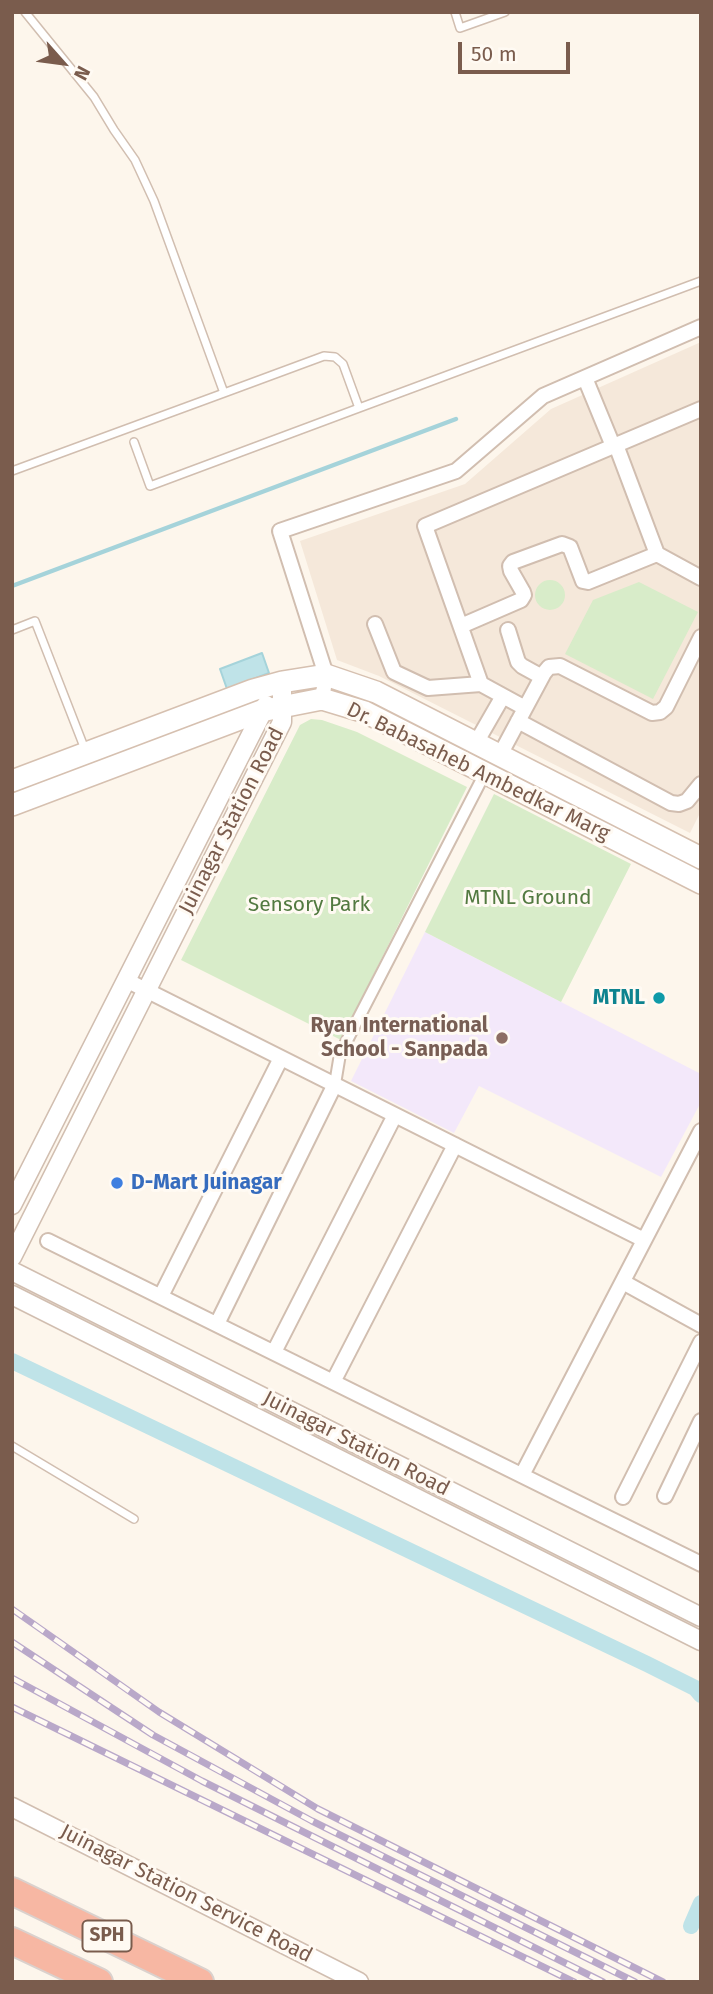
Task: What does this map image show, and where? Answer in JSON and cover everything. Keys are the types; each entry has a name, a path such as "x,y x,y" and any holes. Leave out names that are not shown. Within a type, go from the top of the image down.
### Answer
{"highway":[{"name":"SPH","path":"12,1891 200,1982"},
{"name":"SPH","path":"12,1941 99,1982"}],"main road":[{"name":"Dr. Babasaheb Ambedkar Marg","path":"12,780 253,690 326,675 376,692 500,755 698,870"},
{"name":"Dr. Babasaheb Ambedkar Marg","path":"12,805 272,709 322,699 365,712 485,774 698,870"}],"street":[{"path":"322,699 326,675 280,531 456,471 543,396 701,327"},
{"path":"584,378 657,554 701,578"},
{"path":"481,684 425,526 701,409"},
{"path":"460,625 521,600 524,597 523,592 510,571 510,566 513,562 562,544 570,547 583,581 588,582 657,554"},
{"path":"375,624 394,672 428,688 481,684 503,696 521,715 671,803 687,802 701,784"},
{"path":"508,630 518,662 542,677"},
{"path":"500,755 549,667 560,666 652,713 660,712 666,707 701,637"},
{"name":"Juinagar Station Road","path":"12,1205 126,980 272,709 282,682"},
{"path":"477,743 503,696"},
{"name":"Juinagar Station Road","path":"12,1258 282,722 272,709"},
{"path":"217,1324 335,1084 340,1054 485,774"},
{"path":"126,980 644,1241"},
{"path":"161,1296 281,1058"},
{"path":"274,1352 395,1115"},
{"path":"522,1475 701,1130"},
{"path":"333,1382 455,1145"},
{"path":"48,1241 701,1564"},
{"name":"Juinagar Station Road","path":"12,1271 701,1618"},
{"path":"623,1282 701,1325"},
{"name":"Juinagar Station Road","path":"12,1295 701,1640"},
{"path":"623,1497 701,1342"},
{"path":"665,1496 701,1421"},
{"name":"Juinagar Station Service Road","path":"12,1807 359,1982"}],"lane":[{"path":"25,12 94,97 135,160 154,201 224,393"},
{"path":"455,12 460,29 505,12"},
{"path":"134,442 150,486 701,281"},
{"path":"12,471 324,356 335,357 343,364 359,408"},
{"path":"12,630 35,621 86,753"},
{"path":"12,1446 134,1519"}],"shaded area":[{"path":"701,342 701,811 690,833 379,676 337,660 300,541 465,484 551,409"},
{"name":"Ryan International School - Sanpada","path":"425,932 701,1074 701,1102 661,1177 479,1086 454,1133 351,1081"}],"green space":[{"path":"550,580 560,585 565,595 560,605 550,610 540,605 535,595 540,585"},
{"path":"639,582 698,612 653,699 565,654 593,600"},
{"name":"Sensory Park","path":"311,719 357,732 467,787 341,1040 181,960 300,725"},
{"name":"MTNL Ground","path":"494,794 631,864 561,1002 425,932"}],"water":[{"path":"262,653 269,673 227,689 220,669"}],"waterway":[{"path":"12,586 456,419"},
{"path":"12,1361 647,1664 695,1688 701,1695"},
{"path":"691,1926 701,1903"}],"railway":[{"path":"12,1609 159,1712 318,1809 663,1982"},
{"path":"12,1642 153,1735 312,1821 635,1982"},
{"path":"12,1678 202,1781 603,1982"},
{"path":"12,1707 574,1982"}],"place":[{"name":"MTNL","path":"659,998"},
{"name":"Ryan International School - Sanpada","path":"502,1038"},
{"name":"D-Mart Juinagar","path":"117,1183"}]}
